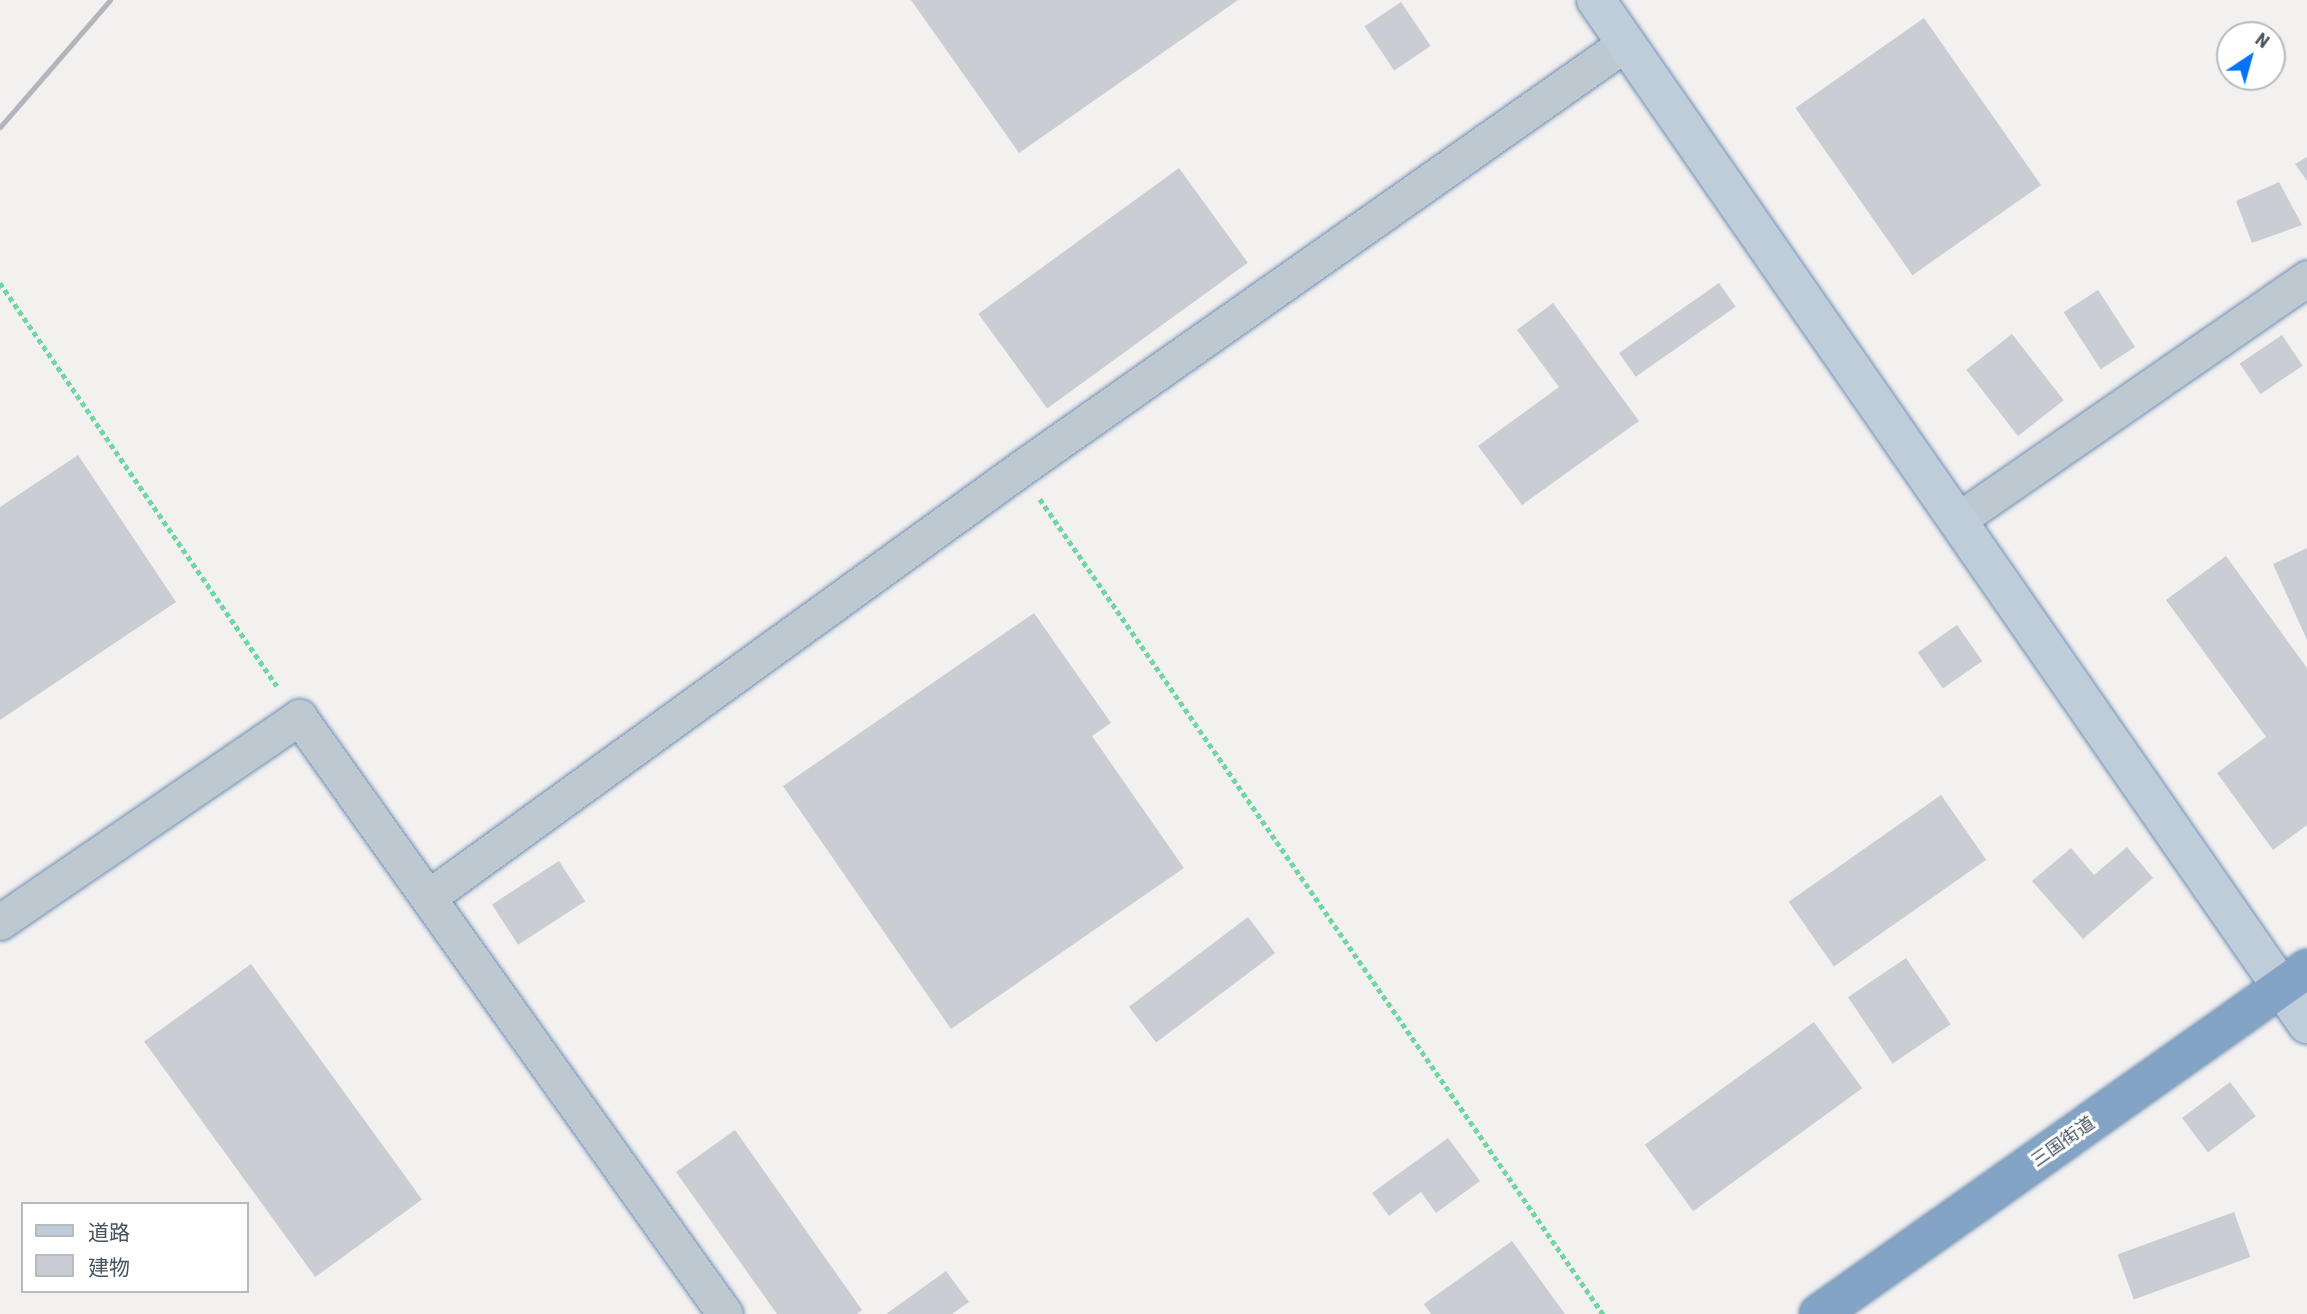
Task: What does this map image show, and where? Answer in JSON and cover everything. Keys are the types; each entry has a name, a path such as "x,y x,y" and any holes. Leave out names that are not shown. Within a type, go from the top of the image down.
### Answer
{"highway":[{"name":"三国街道","path":"1819,1314 2294,978"}],"street":[{"path":"1596,0 1958,520 2294,978 2307,1024"},
{"path":"430,896 1020,469 1626,43"},
{"path":"1958,520 2307,278"},
{"path":"0,922 299,717 430,896 725,1314"}],"path":[{"path":"0,283 299,717"},
{"path":"1020,469 1603,1314"}],"building":[{"path":"911,0 1238,0 1019,153"},
{"path":"1401,2 1431,46 1394,71 1365,27"},
{"path":"1924,18 2041,185 1912,275 1795,108"},
{"path":"2307,157 2307,181 2295,164"},
{"path":"1179,168 1248,263 1047,408 978,314"},
{"path":"2279,182 2302,225 2252,243 2236,201"},
{"path":"1719,283 1736,307 1636,377 1619,353"},
{"path":"2098,290 2135,347 2101,369 2064,312"},
{"path":"1553,303 1639,421 1522,505 1478,446 1559,387 1517,330"},
{"path":"2012,334 2064,400 2018,436 1966,370"},
{"path":"2282,335 2303,366 2260,394 2240,364"},
{"path":"78,455 176,602 0,720 0,507"},
{"path":"2307,548 2307,640 2273,564"},
{"path":"2226,556 2307,668 2307,825 2273,850 2217,773 2266,737 2166,600"},
{"path":"1034,613 1111,723 1092,736 1184,868 951,1029 783,786"},
{"path":"1957,625 1982,661 1943,689 1918,653"},
{"path":"1941,795 1986,860 1834,966 1789,902"},
{"path":"2127,847 2153,878 2083,939 2032,881 2071,848 2094,875"},
{"path":"559,861 585,901 518,945 492,905"},
{"path":"1248,917 1275,953 1156,1043 1129,1007"},
{"path":"1906,958 1951,1024 1893,1063 1848,997"},
{"path":"251,964 422,1199 315,1277 144,1042"},
{"path":"1814,1022 1862,1088 1693,1211 1645,1145"},
{"path":"2230,1082 2256,1116 2208,1152 2182,1118"},
{"path":"735,1130 862,1310 857,1314 777,1314 676,1172"},
{"path":"1448,1138 1480,1181 1436,1213 1421,1192 1389,1216 1372,1193"},
{"path":"2234,1212 2250,1257 2134,1300 2117,1254"},
{"path":"1512,1241 1565,1314 1431,1314 1424,1304"},
{"path":"946,1271 969,1302 952,1314 886,1314"}],"railway":[{"path":"0,127 110,0"}]}
